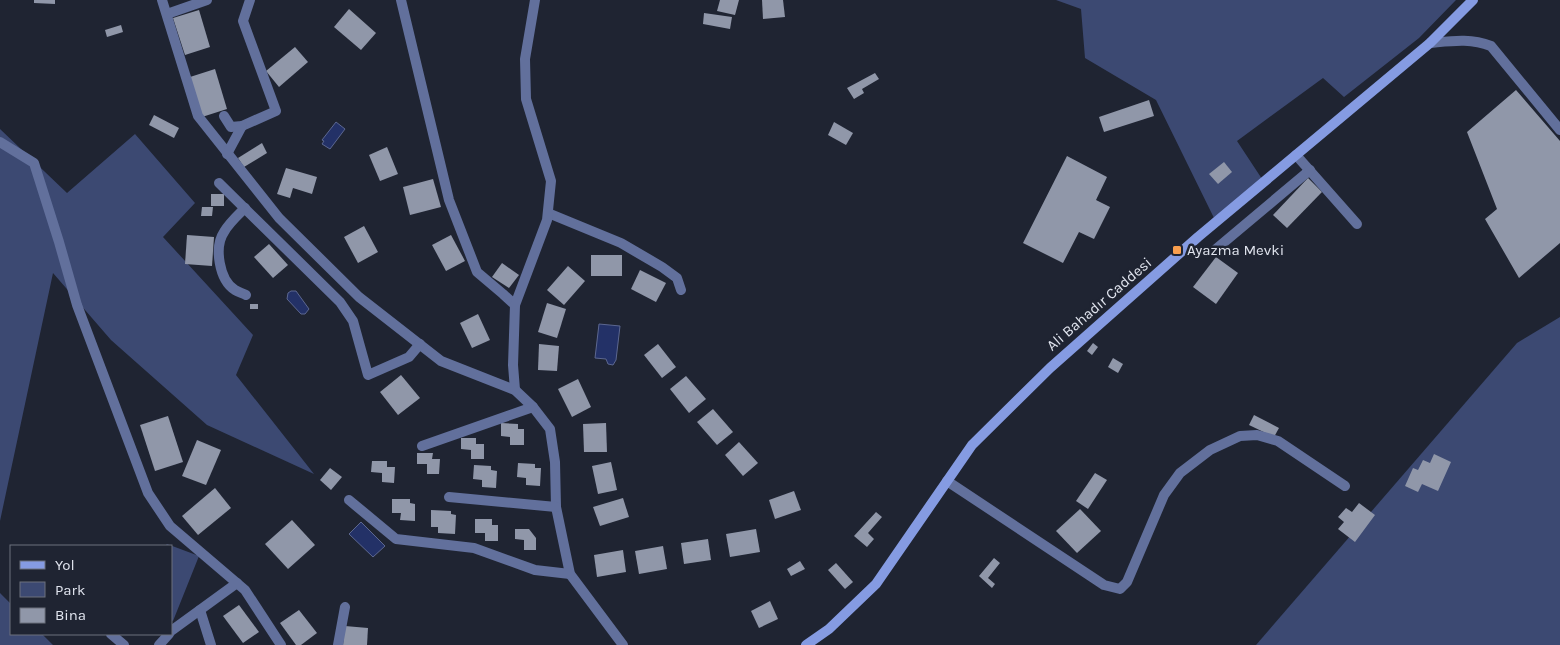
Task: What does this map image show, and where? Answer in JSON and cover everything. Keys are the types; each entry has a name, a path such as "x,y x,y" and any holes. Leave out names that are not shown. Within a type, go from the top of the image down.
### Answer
{"main road":[{"name":"Ali Bahadır Caddesi","path":"806,645 829,630 876,584 972,445 1050,368 1198,237 1430,43 1473,0"}],"street":[{"path":"162,0 198,116 279,218 359,296 420,344 442,361 515,390 533,407 550,429 555,462 556,507 570,574 623,645"},
{"path":"167,14 207,0"},
{"path":"224,116 231,127 242,126 276,112 243,21 250,0"},
{"path":"401,0 449,200 477,272 514,306"},
{"path":"515,390 513,365 514,306 548,220 550,181 526,99 525,59 535,0"},
{"path":"1430,43 1457,40 1478,41 1491,46 1560,130"},
{"path":"227,154 242,126"},
{"path":"0,142 34,163 59,242 76,306 148,493 170,526 245,590 282,645"},
{"path":"1296,155 1357,224"},
{"path":"1216,249 1310,170"},
{"path":"219,183 340,302 353,321 368,375 409,357 420,344"},
{"path":"245,208 223,232 219,246 220,265 226,280 234,290 246,295"},
{"path":"548,213 621,243 662,267 676,278 681,290"},
{"path":"422,446 533,407"},
{"path":"947,481 1104,585 1120,589 1127,582 1164,495 1180,473 1210,450 1240,436 1257,436 1278,441 1345,486"},
{"path":"449,497 556,507"},
{"path":"349,500 396,539 474,548 535,570 570,574"},
{"path":"172,631 237,583"},
{"path":"338,645 345,607"},
{"path":"200,610 211,645"},
{"path":"112,635 124,645"},
{"path":"159,645 168,635"}],"green space":[{"path":"1056,0 1456,0 1419,38 1344,97 1323,78 1237,141 1264,182 1214,218 1156,100 1085,58 1081,9"},
{"path":"0,129 67,193 135,134 195,203 163,237 253,335 236,375 314,474 207,425 111,340 53,273 0,521"},
{"path":"1560,317 1560,645 1256,645 1517,343"},
{"path":"172,546 199,556 172,620"},
{"path":"0,593 10,603 10,635 43,635 53,645 0,645"}],"shaded area":[{"path":"336,122 345,129 330,149 322,144 324,141 322,140"},
{"path":"296,291 309,309 305,314 301,314 287,299 288,293"},
{"path":"599,324 620,326 616,360 613,365 608,364 606,359 595,358"},
{"path":"361,522 385,546 373,557 349,534"}],"building":[{"path":"34,0 55,0 55,4 34,3"},
{"path":"720,0 739,0 735,15 717,11"},
{"path":"762,0 783,0 785,17 763,19"},
{"path":"349,9 376,33 361,50 334,27"},
{"path":"199,10 210,47 185,55 173,18"},
{"path":"704,13 732,17 730,29 703,24"},
{"path":"121,25 123,32 107,37 105,30"},
{"path":"295,47 308,62 279,87 266,71"},
{"path":"215,69 227,109 202,117 190,77"},
{"path":"875,73 879,79 862,89 864,93 854,99 847,88"},
{"path":"1516,90 1560,141 1560,243 1519,278 1485,219 1497,209 1467,132"},
{"path":"1149,100 1154,116 1104,132 1099,117"},
{"path":"154,115 179,128 174,138 149,125"},
{"path":"834,122 853,133 846,145 828,135"},
{"path":"262,143 267,153 244,167 238,158"},
{"path":"387,147 398,174 380,181 369,155"},
{"path":"1067,156 1107,177 1096,200 1110,207 1094,239 1079,232 1063,263 1023,243"},
{"path":"1224,162 1232,172 1218,184 1209,174"},
{"path":"286,168 317,177 312,194 293,188 290,198 277,194"},
{"path":"1308,178 1322,192 1287,228 1273,215"},
{"path":"433,179 441,207 410,215 403,187"},
{"path":"211,194 224,194 224,206 211,206"},
{"path":"202,207 213,207 212,216 201,216"},
{"path":"364,226 378,252 358,263 344,237"},
{"path":"187,235 214,237 212,266 185,264"},
{"path":"451,235 465,261 446,271 432,245"},
{"path":"269,244 288,265 273,278 254,257"},
{"path":"591,255 622,255 622,276 591,276"},
{"path":"1216,257 1238,273 1216,304 1193,287"},
{"path":"502,263 519,275 509,288 492,277"},
{"path":"568,266 585,281 564,305 547,290"},
{"path":"640,270 666,283 656,302 631,289"},
{"path":"547,303 566,309 557,338 538,332"},
{"path":"250,304 258,304 258,309 250,309"},
{"path":"478,314 490,340 472,348 460,323"},
{"path":"1093,343 1098,347 1092,355 1087,351"},
{"path":"539,344 559,346 557,371 538,370"},
{"path":"658,344 676,367 662,378 644,355"},
{"path":"1113,358 1123,364 1118,373 1108,367"},
{"path":"401,375 420,398 398,415 380,392"},
{"path":"686,376 706,399 689,413 670,389"},
{"path":"578,379 591,407 572,417 558,389"},
{"path":"713,409 733,432 717,445 697,422"},
{"path":"1254,415 1279,428 1274,437 1249,425"},
{"path":"168,416 183,462 155,471 140,425"},
{"path":"501,423 518,424 518,429 524,429 524,445 510,445 510,437 501,436"},
{"path":"606,423 607,452 584,452 583,424"},
{"path":"461,438 476,438 476,444 484,444 484,459 471,459 471,450 461,449"},
{"path":"197,440 221,450 206,485 182,476"},
{"path":"739,442 758,463 743,476 725,455"},
{"path":"417,453 433,453 432,459 440,459 439,474 427,474 427,464 417,464"},
{"path":"1434,454 1451,462 1438,491 1422,484 1418,492 1405,486 1413,468 1418,470 1423,460 1430,463"},
{"path":"372,461 387,461 387,467 395,467 394,483 382,482 382,473 371,472"},
{"path":"611,462 617,490 598,494 592,466"},
{"path":"518,463 535,464 535,468 541,468 540,486 526,485 526,478 517,477"},
{"path":"474,465 491,466 491,470 497,471 496,488 482,487 482,480 473,479"},
{"path":"330,468 342,477 331,490 320,480"},
{"path":"1095,473 1107,480 1088,509 1076,501"},
{"path":"215,488 231,508 198,535 182,516"},
{"path":"794,491 801,510 775,519 769,500"},
{"path":"623,498 629,517 600,526 593,507"},
{"path":"392,499 410,499 410,503 415,504 415,521 400,520 401,513 392,513"},
{"path":"1359,503 1375,515 1355,542 1338,529 1344,522 1338,517 1346,508 1352,512"},
{"path":"1080,509 1101,531 1077,553 1056,531"},
{"path":"431,510 451,511 451,514 456,515 455,534 438,533 438,527 431,527"},
{"path":"876,512 882,517 868,533 874,539 867,547 854,536"},
{"path":"475,519 492,519 492,525 498,525 498,541 485,541 485,533 475,533"},
{"path":"292,520 315,545 288,569 265,544"},
{"path":"515,529 529,529 536,538 536,550 524,550 524,540 515,539"},
{"path":"756,529 760,552 730,557 726,534"},
{"path":"708,539 711,560 684,564 681,543"},
{"path":"663,546 667,569 639,574 635,551"},
{"path":"623,550 626,572 597,577 594,555"},
{"path":"994,558 1000,563 988,578 995,584 992,588 979,576"},
{"path":"800,561 805,569 791,576 787,569"},
{"path":"836,563 853,582 845,589 828,570"},
{"path":"770,601 778,619 759,628 751,611"},
{"path":"239,605 259,632 243,643 223,616"},
{"path":"299,610 317,633 301,645 296,645 280,623"},
{"path":"345,626 368,628 367,645 343,645"}],"place":[{"name":"Ayazma Mevki","path":"1177,250"}]}
